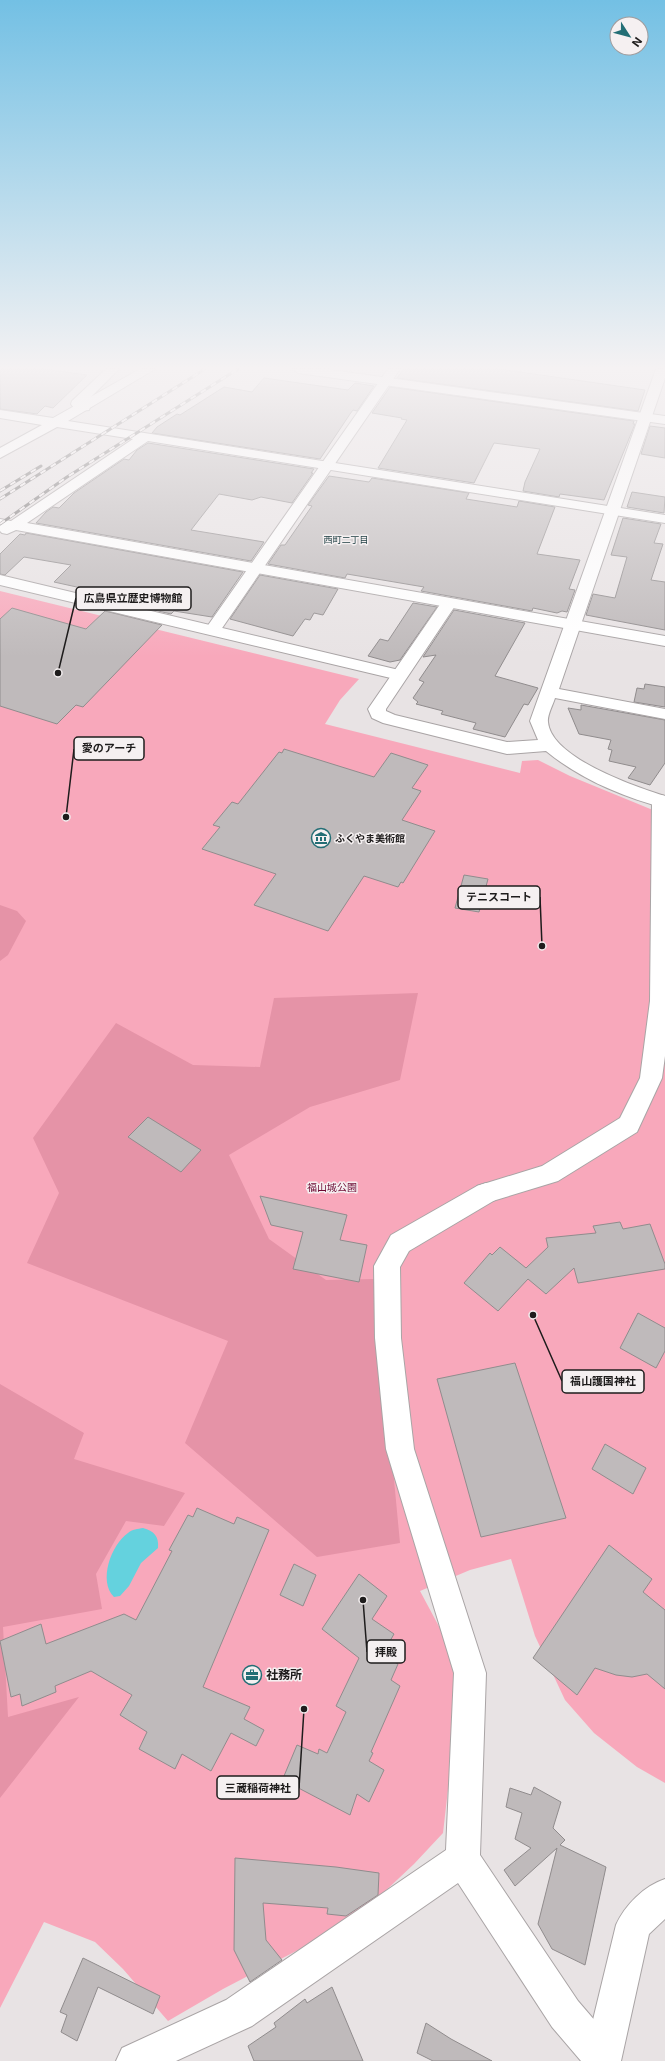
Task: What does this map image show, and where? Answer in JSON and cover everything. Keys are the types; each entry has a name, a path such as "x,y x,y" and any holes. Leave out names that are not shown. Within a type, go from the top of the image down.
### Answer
{"street":[{"path":"0,537 6,524 99,465"},
{"path":"319,465 665,519"},
{"path":"602,2059 564,2014 463,1859 470,1673 400,1449 388,1338 387,1266 400,1243 486,1193 549,1174 629,1126 651,1078 661,1001 663,802 587,772 551,745 544,736 539,721 629,465"},
{"path":"212,631 257,568 324,466"},
{"path":"6,524 665,641"},
{"path":"0,580 399,675"},
{"path":"449,603 377,709 378,714 389,719 507,748 551,745"},
{"path":"549,692 665,714"},
{"path":"135,2061 239,2013 463,1859"},
{"path":"602,2059 634,1925 662,1897 665,1896"}],"green space":[{"name":"福山城公園","path":"0,591 359,679 340,700 325,724 520,773 522,761 538,760 570,776 665,815 665,1783 637,1767 594,1733 565,1700 535,1636 511,1559 470,1570 420,1591 443,1634 454,1675 452,1754 443,1833 414,1864 364,1911 323,1937 223,1989 168,2021 123,1969 95,1942 44,1922 0,2008"}],"shaded area":[{"path":"0,905 17,911 26,921 8,955 0,961"},
{"path":"418,993 400,1080 310,1107 229,1155 269,1239 326,1280 375,1279 400,1543 317,1557 185,1443 228,1341 27,1263 59,1193 33,1138 116,1023 193,1065 260,1067 274,998"},
{"path":"0,1384 84,1433 74,1459 185,1493 164,1526 126,1521 96,1574 102,1609 3,1627 8,1717 79,1697 0,1798"}],"water":[{"path":"143,1528 153,1532 157,1537 158,1548 141,1563 129,1586 120,1596 114,1597 109,1590 107,1582 107,1573 112,1554 116,1546 128,1533 133,1530"}],"building":[{"path":"115,465 290,465 314,469 311,473 313,473 292,503 261,497 252,500 219,494 191,530 264,542 251,561 36,523 53,507 59,508 74,493"},
{"path":"380,465 483,465 474,483 378,468"},
{"path":"533,465 618,465 604,500 560,494 559,497 523,491 525,482"},
{"path":"329,476 369,482 372,478 469,493 466,499 517,507 519,501 555,507 537,554 580,560 569,589 575,590 567,612 562,611 557,613 533,608 532,611 421,591 424,587 347,574 345,578 268,564 281,545 285,545 312,506 308,505"},
{"path":"632,492 665,497 664,513 627,507"},
{"path":"623,518 661,524 654,543 663,544 651,580 665,582 665,630 586,615 593,594 615,598 627,557 611,555"},
{"path":"26,533 243,572 212,617 174,611 171,614 116,601 118,599 103,595 104,593 54,582 71,565 24,557 5,575 0,574 0,554 20,534 25,535"},
{"path":"260,575 338,589 323,615 314,613 310,620 305,619 293,636 230,619"},
{"path":"413,603 437,607 400,660 390,662 368,656 380,639 388,641"},
{"path":"12,608 86,629 105,611 162,625 83,707 76,705 57,724 0,706 0,619"},
{"path":"454,610 525,623 495,676 538,688 528,705 524,704 505,737 473,729 476,723 441,714 443,711 416,704 418,702 413,698 424,682 419,680 436,655 423,657"},
{"path":"645,684 665,687 665,707 634,702 637,688 644,689"},
{"path":"581,705 665,720 665,763 650,785 628,778 636,767 609,761 612,750 608,749 611,740 579,734 568,708 581,710"},
{"name":"ふくやま美術館","path":"284,749 374,777 391,753 428,765 412,788 421,791 402,820 435,831 403,883 401,882 398,887 364,876 328,931 254,905 276,874 202,849 220,827 213,825 232,802 238,804 279,752 282,753"},
{"path":"464,875 488,879 479,912 455,908"},
{"path":"148,1117 201,1150 181,1172 128,1137"},
{"path":"260,1196 347,1215 340,1240 367,1245 359,1282 293,1269 303,1232 271,1225"},
{"path":"620,1222 623,1229 650,1224 665,1264 665,1269 578,1283 574,1268 546,1294 528,1279 498,1311 464,1283 490,1253 492,1255 500,1247 526,1268 548,1247 546,1238 596,1233 593,1226"},
{"path":"638,1313 665,1328 665,1351 656,1368 620,1348"},
{"path":"515,1363 566,1518 481,1537 437,1379"},
{"path":"605,1444 646,1468 633,1494 592,1469"},
{"path":"197,1508 234,1524 237,1517 269,1530 203,1687 250,1707 244,1719 264,1730 256,1746 231,1733 211,1771 182,1754 175,1769 139,1749 147,1732 120,1715 132,1695 91,1671 55,1686 56,1692 22,1706 20,1694 11,1697 0,1641 41,1624 46,1644 124,1614 136,1620 172,1551 169,1550 188,1515 193,1517"},
{"path":"609,1545 652,1579 643,1592 665,1610 665,1689 647,1674 632,1677 616,1675 595,1668 577,1695 533,1658"},
{"path":"294,1564 316,1575 303,1606 280,1595"},
{"path":"359,1574 387,1596 372,1619 394,1634 382,1655 398,1664 391,1680 400,1686 371,1752 373,1753 369,1761 384,1770 369,1802 357,1794 350,1815 287,1782 288,1778 284,1776 297,1745 318,1754 319,1749 327,1753 346,1712 336,1706 359,1658 322,1629"},
{"path":"534,1787 561,1802 553,1828 565,1840 560,1845 606,1867 585,1965 552,1949 538,1924 557,1848 515,1886 504,1870 531,1848 515,1839 522,1813 506,1807 510,1788 531,1795"},
{"path":"235,1858 336,1867 379,1873 378,1895 346,1916 327,1914 328,1908 263,1903 266,1940 282,1960 250,1982 234,1950"},
{"path":"83,1958 160,1996 153,2014 98,1987 77,2041 61,2032 67,2015 60,2012"},
{"path":"332,1987 363,2061 254,2061 248,2046 276,2027 274,2023 305,1999 307,2003"},
{"path":"426,2023 451,2039 492,2061 433,2061 417,2053"}],"railway":[{"path":"0,499 53,465"},
{"path":"0,524 86,465"},
{"path":"0,491 41,466"}],"place":[{"name":"広島県立歴史博物館","path":"58,673"},
{"name":"愛のアーチ","path":"66,817"},
{"name":"ふくやま美術館","path":"321,838"},
{"name":"テニスコート","path":"542,946"},
{"name":"福山護国神社","path":"533,1315"},
{"name":"拝殿","path":"363,1600"},
{"name":"社務所","path":"252,1675"},
{"name":"三蔵稲荷神社","path":"304,1709"}],"district":[{"name":"西町二丁目","path":"346,540"}]}
